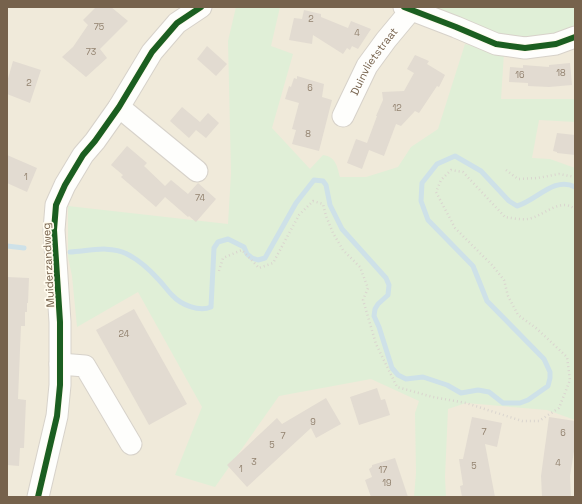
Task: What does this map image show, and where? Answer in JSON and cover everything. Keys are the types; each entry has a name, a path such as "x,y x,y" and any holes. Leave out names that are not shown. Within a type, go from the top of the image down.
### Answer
{"street":[{"name":"Muiderzandweg","path":"38,497 57,416 60,385 60,322 54,230 56,206 65,185 83,155 119,107 152,52 177,24 201,7"},
{"name":"Duinvlietstraat","path":"343,116 367,66 408,8 496,44 525,48 556,44 575,37"},
{"path":"119,107 197,172"},
{"path":"60,364 85,366 131,444"}],"path":[{"path":"219,271 223,258 242,250 259,268 273,263 299,215 313,201 323,204 326,216 343,250 360,266 368,288 363,300 376,344 397,387 432,397 466,403 522,421 539,422 559,408 570,380 567,357 536,328 518,315 508,296 504,280 492,265 455,228 436,192 440,180 451,170 464,172 505,217 527,219 546,212 559,204 572,206 575,209"},
{"path":"506,170 518,179 538,178 559,174 575,176"}],"shaded area":[{"path":"7,7 575,7 575,497 7,497"}],"green space":[{"path":"236,7 280,7 271,46 293,54 272,128 310,169 323,155 333,160 337,166 340,177 366,177 398,167 411,147 438,129 465,44 504,53 501,99 575,99 575,122 539,120 532,158 550,159 575,168 575,420 547,410 466,403 448,409 445,477 446,497 414,497 416,473 415,413 419,401 371,379 279,396 215,487 175,475 202,407 138,292 77,327 72,276 68,257 68,206 228,224 231,173 228,41"},
{"path":"429,7 575,7 575,27 536,39 506,39"}],"building":[{"path":"96,7 111,7 128,21 100,49 107,58 86,77 62,57 73,47 88,25 83,20"},
{"path":"304,10 321,14 321,17 348,28 351,21 371,29 358,49 352,46 350,50 347,48 343,54 313,35 312,44 289,40 294,18 302,19"},
{"path":"207,46 227,64 216,76 197,59"},
{"path":"415,55 429,61 427,64 445,75 439,87 437,86 419,113 415,111 401,126 396,124 384,156 369,150 362,169 347,163 356,139 367,143 383,100 382,92 404,91 414,73 407,69"},
{"path":"13,61 41,70 30,103 7,94 7,82"},
{"path":"570,63 572,85 549,87 528,86 528,83 509,82 510,67 523,68 523,65 549,67 549,65"},
{"path":"297,76 324,84 322,97 332,100 319,151 292,144 296,130 292,129 299,103 285,99 289,86 291,87 294,78 297,79"},
{"path":"182,107 200,122 208,113 219,123 206,138 196,130 189,138 170,121"},
{"path":"557,133 575,135 575,155 557,153 553,151"},
{"path":"127,146 147,163 144,166 165,186 171,180 188,194 198,183 216,199 196,222 165,197 156,207 121,177 123,175 111,165"},
{"path":"7,155 37,168 27,192 7,183"},
{"path":"7,277 29,278 25,326 21,326 18,399 26,400 24,448 20,448 19,466 7,465"},
{"path":"134,309 187,404 149,425 96,330"},
{"path":"377,388 381,400 385,399 390,415 359,425 350,397"},
{"path":"326,398 341,424 316,438 311,428 247,487 227,465 277,418 282,424"},
{"path":"472,417 502,423 497,447 485,444 495,497 462,497 460,486 463,485 459,459 463,459"},
{"path":"549,417 575,421 575,445 570,476 571,497 542,497 541,476"},
{"path":"395,458 408,497 371,497 365,480 372,477 369,469 372,465"}],"waterway":[{"path":"70,252 99,249 120,251 131,256 144,265 180,302 190,307 201,309 211,307 214,248 218,242 228,239 244,247 247,254 252,258 258,260 265,258 296,203 314,180 323,181 326,185 330,205 342,229 386,278 389,285 388,295 378,304 375,309 374,316 392,368 398,375 406,379 423,377 447,385 461,393 478,390 489,392 503,403 520,403 528,400 548,386 550,372 544,359 487,301 473,266 428,220 421,201 422,183 437,164 455,156 481,171 509,201 517,206 552,187 567,184 575,187"},
{"path":"7,246 24,248"}],"cycle path":[{"path":"38,497 57,416 60,385 60,322 54,230 56,205 65,185 83,155 119,107 152,52 177,23 201,7"},
{"path":"404,7 496,44 525,48 556,44 575,37"}]}
